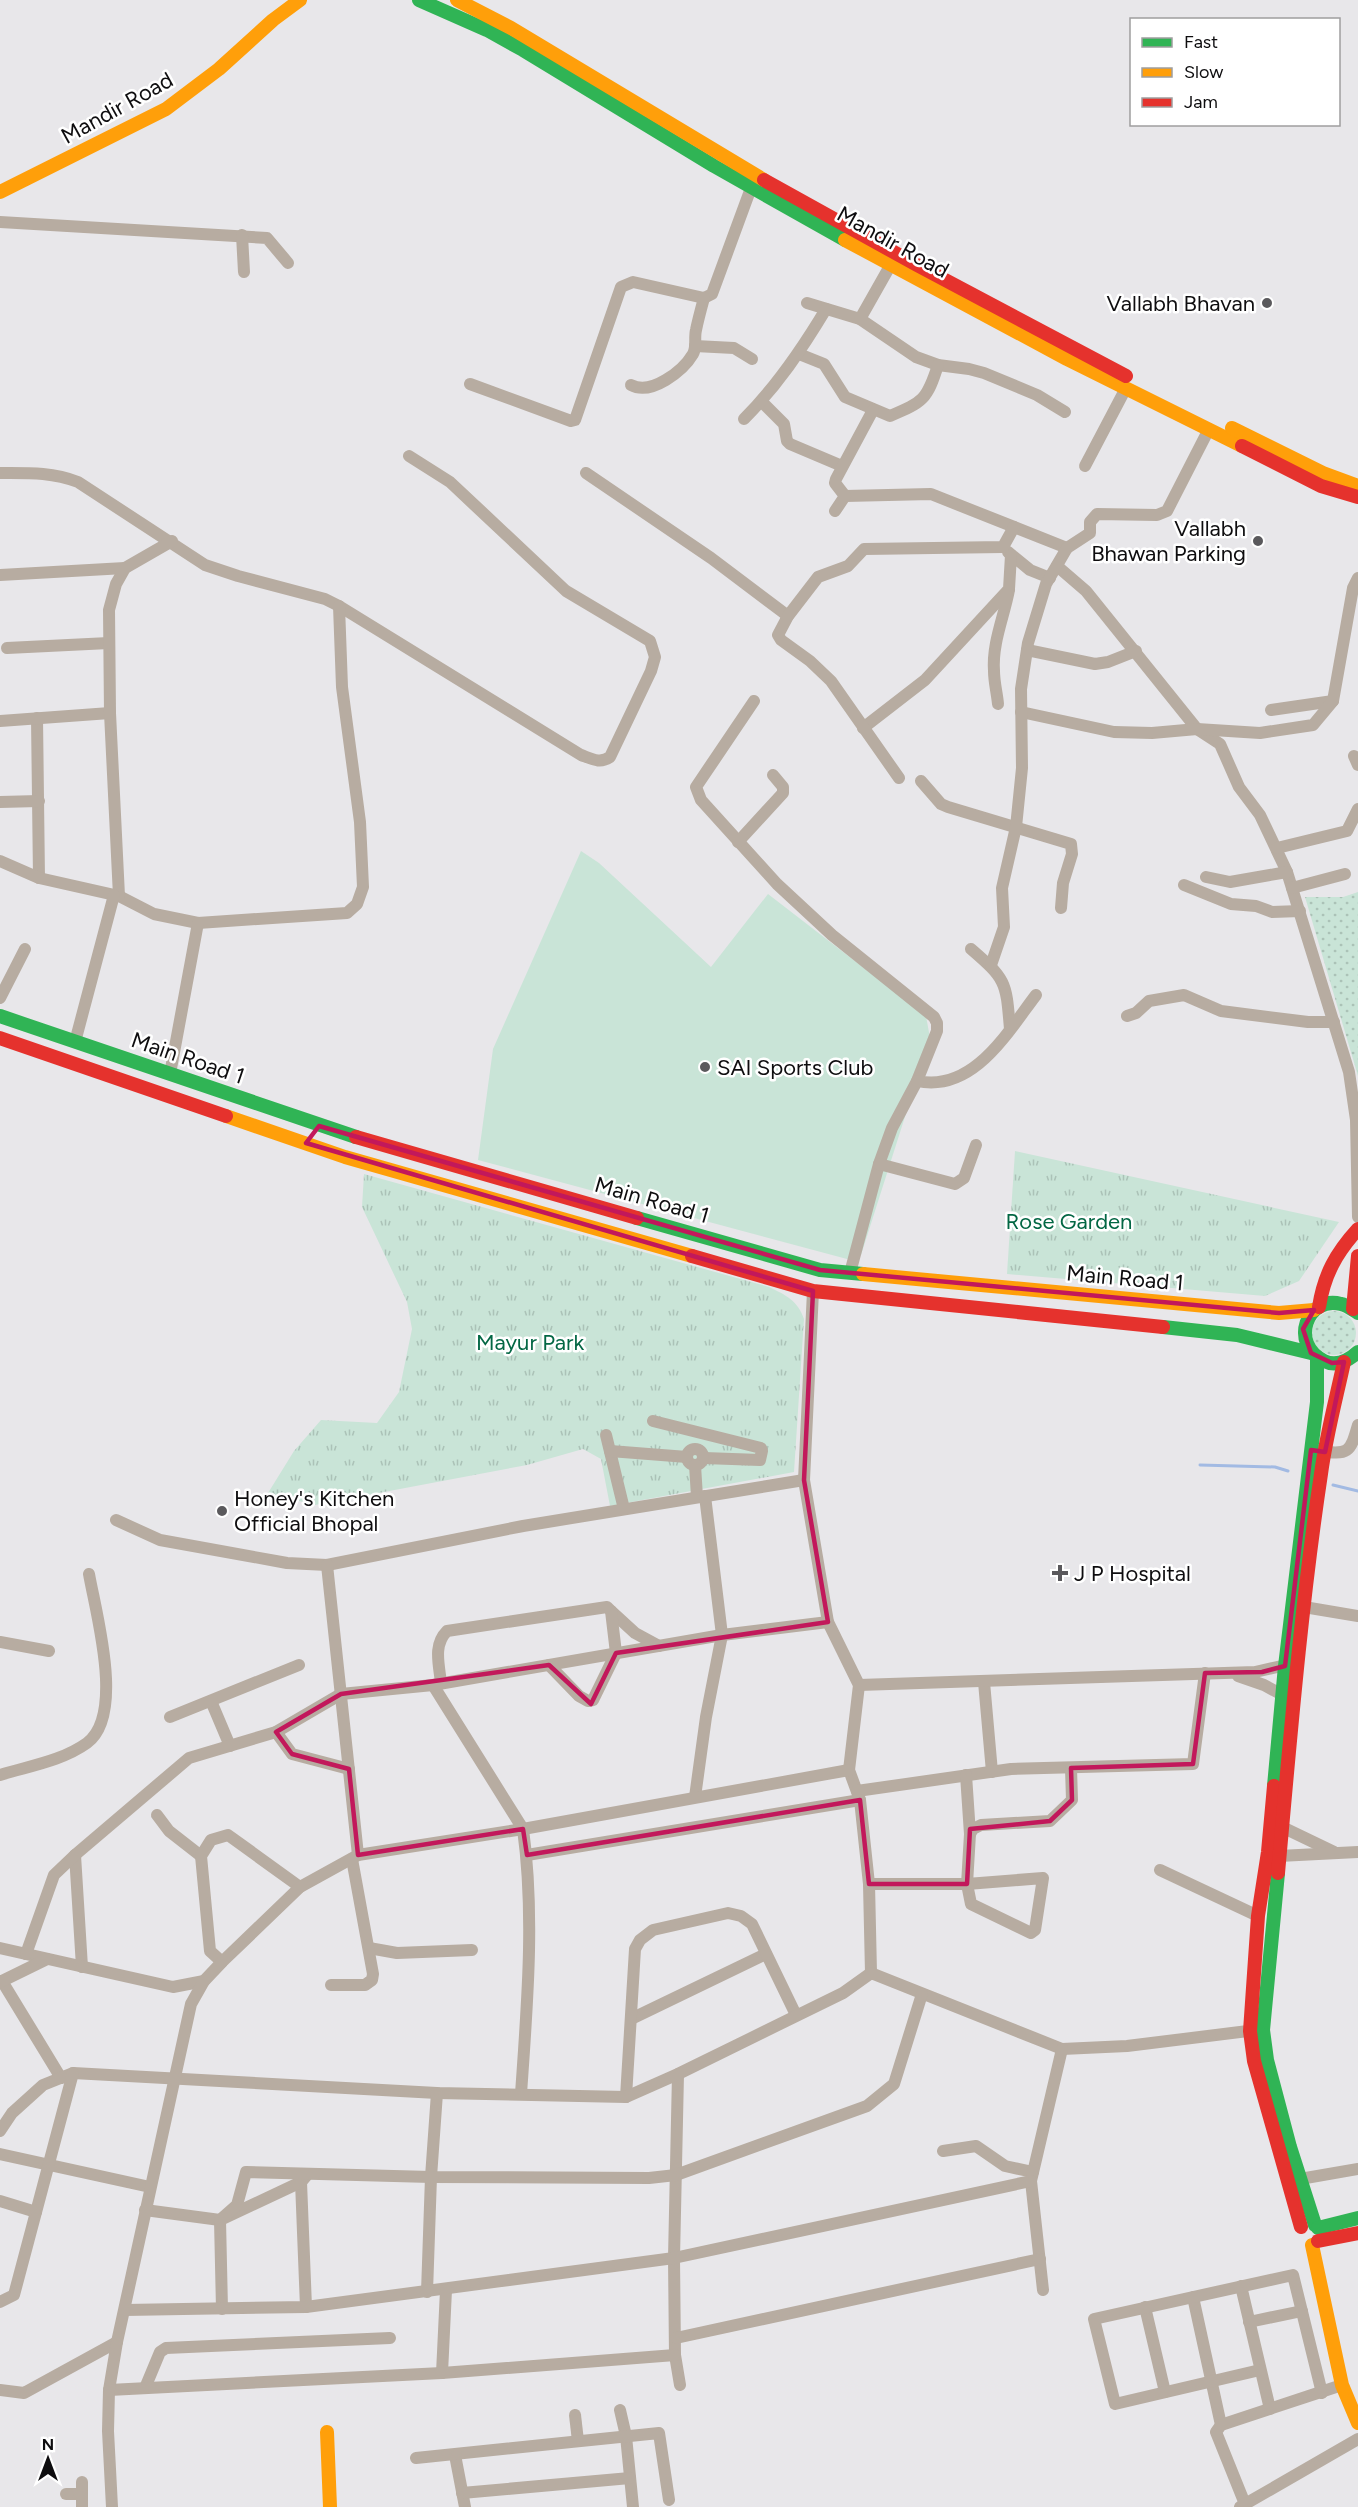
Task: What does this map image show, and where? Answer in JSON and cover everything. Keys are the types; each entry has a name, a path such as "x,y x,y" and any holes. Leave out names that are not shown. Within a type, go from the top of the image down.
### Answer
{"street":[{"name":"Mandir Road","path":"0,179 159,102 212,63 263,16 285,0"},
{"name":"Mandir Road","path":"0,192 166,110 219,69 273,20 300,0"},
{"name":"Mandir Road","path":"419,0 487,30 523,50 751,188 890,266 1038,337 1125,375 1323,473 1358,486"},
{"name":"Mandir Road","path":"460,1 511,28 762,179 1126,388 1321,486 1358,497"},
{"path":"470,384 571,421 575,420 621,287 633,282 704,298 712,294 751,188"},
{"path":"0,222 267,238 288,263"},
{"path":"242,235 244,272"},
{"path":"860,318 890,266"},
{"path":"631,386 640,390 654,386 683,365 694,353 696,329 704,298"},
{"path":"807,303 860,318 916,357 938,365 984,373 1037,395 1065,412"},
{"path":"744,419 762,402 799,354 826,309"},
{"path":"695,346 734,348 752,358"},
{"path":"799,354 824,364 845,397 890,416 918,404 931,389 938,365"},
{"path":"1085,466 1126,388"},
{"path":"762,402 784,424 787,441 790,444 842,466"},
{"path":"845,496 835,483 873,410"},
{"path":"991,965 1004,927 1002,888 1016,827 1022,768 1021,689 1027,650 1050,578 1067,548 1090,533 1090,522 1097,514 1157,514 1167,511 1209,429"},
{"path":"0,473 43,472 78,482 172,541 205,565 325,599 581,755 604,761 610,757 647,681 655,657 650,640 566,591 450,482 409,456"},
{"path":"586,473 711,558 788,616"},
{"path":"845,496 931,494 1067,548"},
{"path":"835,511 845,496"},
{"path":"998,704 994,658 1009,589 1007,551 1014,527"},
{"path":"0,575 125,568 172,541"},
{"path":"899,778 831,681 810,661 778,638 788,616 818,577 848,566 864,549 1007,551 1030,570 1050,578"},
{"path":"1056,566 1086,591 1197,729 1220,744 1239,787 1260,815 1277,848 1300,911 1349,1072 1356,1119 1358,1217"},
{"path":"75,1042 116,895 109,610 116,584 125,568"},
{"path":"1021,712 1114,732 1152,733 1197,729 1260,733 1313,725 1333,701 1353,588 1358,578"},
{"path":"863,728 925,680 1009,589"},
{"path":"0,861 39,878 116,895 154,914 198,923 347,913 361,897 363,887 360,822 342,680 339,606"},
{"path":"7,648 109,644"},
{"path":"1027,650 1095,664 1108,662 1136,651"},
{"path":"754,701 696,787 700,800 777,884 832,935 934,1017 937,1023 937,1031 917,1081 892,1128 879,1164 850,1273"},
{"path":"1271,710 1333,701"},
{"path":"0,721 110,713"},
{"path":"37,718 39,878"},
{"path":"738,842 783,793 783,787 773,775"},
{"path":"921,781 941,804 1071,844 1072,854 1063,883 1061,908"},
{"path":"0,802 39,801"},
{"path":"1277,848 1347,831 1358,809"},
{"path":"1206,877 1230,882 1287,872"},
{"path":"1292,888 1345,873"},
{"path":"1184,885 1231,904 1256,906 1275,913 1300,911"},
{"path":"170,1074 198,923"},
{"path":"0,998 25,949"},
{"path":"971,949 991,965 1006,986 1010,1029"},
{"path":"917,1081 933,1084 971,1071 993,1052 1036,995"},
{"path":"1127,1016 1136,1013 1149,1001 1184,995 1221,1011 1308,1022 1334,1022"},
{"name":"Main Road 1","path":"0,1016 319,1126 820,1270 1279,1313 1317,1308 1336,1302 1357,1312"},
{"name":"Main Road 1","path":"0,1038 345,1157 813,1291 1237,1335 1314,1355 1332,1364 1352,1358"},
{"path":"306,1143 319,1126"},
{"path":"879,1164 955,1184 964,1178 976,1145"},
{"path":"1291,1664 1304,1607 1318,1451 1314,1355 1305,1343 1303,1329 1309,1315 1317,1308 1323,1281 1332,1259 1358,1229"},
{"path":"1357,1312 1358,1256"},
{"path":"813,1291 804,1480 828,1622 859,1685 849,1770 859,1796 869,1884 871,1973"},
{"path":"1352,1358 1318,1451 1288,1698 1258,1916 1257,2030 1313,2233 1342,2385 1358,2423"},
{"path":"610,1451 695,1458 760,1460 761,1448 653,1422"},
{"path":"1318,1451 1337,1454 1346,1452 1352,1447 1358,1425"},
{"path":"695,1432 695,1458 722,1635 706,1717 695,1797"},
{"path":"606,1435 624,1509"},
{"path":"116,1520 160,1540 287,1563 327,1565 523,1526 804,1480"},
{"path":"327,1565 349,1769 355,1857 373,1974 372,1980 365,1985 332,1985"},
{"path":"0,1775 68,1755 89,1742 100,1725 106,1707 107,1681 89,1574"},
{"path":"522,2094 529,1972 526,1855 523,1829 437,1684 440,1638 447,1631 607,1607 635,1633 659,1646"},
{"path":"1304,1607 1327,1609 1358,1616"},
{"path":"549,1665 579,1696 588,1701 593,1700 616,1653 610,1611"},
{"path":"26,1954 54,1875 189,1758 276,1732 341,1694 437,1684 722,1635 828,1622"},
{"path":"0,1642 49,1651"},
{"path":"859,1685 1263,1672 1291,1664"},
{"path":"170,1717 299,1665"},
{"path":"526,1855 992,1772 1192,1764 1205,1673"},
{"path":"1228,1673 1264,1685 1288,1698"},
{"path":"984,1682 992,1772"},
{"path":"1288,1698 1282,1827 1254,2061 1313,2233"},
{"path":"211,1701 230,1746"},
{"path":"276,1732 292,1754 349,1769"},
{"path":"970,1834 972,1829 981,1825 1050,1821 1072,1800 1071,1768"},
{"path":"112,2507 108,2431 109,2390 117,2342 190,2004 204,1981 222,1962 300,1887 355,1857 849,1770"},
{"path":"869,1884 967,1884 1043,1878 1035,1930 1031,1933 971,1904 967,1884 970,1834 966,1776"},
{"path":"157,1815 170,1831 201,1856"},
{"path":"1282,1827 1335,1852"},
{"path":"222,1962 210,1951 201,1856 211,1840 228,1835 300,1887"},
{"path":"1279,1856 1358,1852"},
{"path":"75,1855 82,1967"},
{"path":"1160,1870 1258,1916"},
{"path":"626,2097 635,1949 640,1940 653,1930 728,1913 741,1916 752,1924 796,2015"},
{"path":"0,1948 173,1987 204,1981"},
{"path":"369,1948 397,1953 472,1950"},
{"path":"631,2019 766,1954"},
{"path":"47,1959 1,1981 61,2078"},
{"path":"871,1973 1062,2049 1127,2046 1257,2030"},
{"path":"0,2131 12,2113 43,2085 73,2073 437,2093 626,2097 843,1993 871,1973"},
{"path":"173,1987 190,2004"},
{"path":"222,2309 220,2220 237,2205 246,2172 304,2179 649,2178 676,2175 867,2106 894,2084 922,1994"},
{"path":"1043,2290 1032,2177 1062,2049"},
{"path":"0,2302 14,2295 73,2073"},
{"path":"678,2074 674,2258 675,2355 680,2385"},
{"path":"427,2292 430,2177 437,2093"},
{"path":"943,2151 976,2146 1005,2166 1032,2177"},
{"path":"0,2154 150,2187"},
{"path":"1300,2180 1358,2169"},
{"path":"125,2310 306,2307 674,2258 1032,2177"},
{"path":"145,2210 220,2220 304,2179"},
{"path":"304,2179 306,2307"},
{"path":"0,2201 36,2211"},
{"path":"1313,2233 1358,2218"},
{"path":"1313,2233 1358,2233"},
{"path":"676,2338 1040,2259"},
{"path":"1260,2370 1115,2404 1095,2319 1293,2274 1322,2393"},
{"path":"1241,2286 1270,2409"},
{"path":"442,2373 446,2290"},
{"path":"1192,2297 1213,2381 1221,2425"},
{"path":"1145,2307 1165,2392"},
{"path":"1249,2322 1302,2311"},
{"path":"146,2388 159,2352 166,2348 390,2338"},
{"path":"0,2390 24,2393 117,2342"},
{"path":"109,2390 442,2373 675,2355"},
{"path":"1342,2385 1221,2425 1216,2432 1242,2506 1358,2439"},
{"path":"620,2410 626,2436 633,2507"},
{"path":"575,2415 578,2441"},
{"path":"327,2432 330,2507"},
{"path":"416,2457 659,2433 669,2500"},
{"path":"454,2455 465,2507"},
{"path":"462,2493 630,2478"},
{"path":"66,2494 82,2488 82,2507"}],"highlighted area":[{"path":"319,1126 820,1270 1279,1313 1314,1310 1303,1329 1311,1353 1332,1363 1344,1362 1325,1452 1311,1450 1285,1666 1262,1672 1205,1673 1193,1764 1071,1768 1072,1800 1050,1821 970,1829 967,1884 869,1884 860,1800 527,1855 523,1829 358,1855 349,1769 292,1754 276,1732 341,1694 549,1665 591,1704 616,1653 828,1622 804,1480 813,1291 306,1143"}],"green space":[{"name":"SAI Sports Club","path":"581,851 599,863 711,967 768,894 926,1016 930,1038 861,1255 847,1259 478,1160 493,1049"},
{"path":"1358,892 1358,1076 1305,897 1343,897"},
{"name":"Rose Garden","path":"1015,1151 1339,1222 1299,1281 1265,1296 1007,1274"},
{"name":"Mayur Park","path":"364,1174 769,1287 786,1296 795,1303 804,1319 794,1472 610,1506 601,1459 583,1449 527,1465 315,1505 268,1493 294,1451 321,1420 377,1423 399,1392 412,1329 407,1302 362,1207"},
{"path":"1334,1311 1343,1312 1350,1317 1355,1324 1355,1342 1350,1349 1343,1354 1334,1355 1325,1354 1318,1349 1313,1342 1312,1333 1313,1324 1318,1317 1325,1312"}],"waterway":[{"path":"1200,1465 1275,1467 1288,1471"},
{"path":"1333,1485 1358,1491"}],"traffic: fast":[{"path":"419,0 487,30 523,50 714,166 845,240"},
{"path":"0,1016 356,1137"},
{"path":"637,1218 820,1270 863,1274"},
{"path":"1358,1313 1348,1306 1329,1303 1319,1307 1311,1314 1305,1333 1307,1344 1313,1353 1328,1363 1342,1362 1358,1352"},
{"path":"1163,1327 1237,1335 1311,1353"},
{"path":"1274,1786 1285,1666 1317,1402 1317,1357"},
{"path":"1278,1873 1263,2030 1267,2060 1290,2147 1315,2225"},
{"path":"1318,2228 1358,2218"}],"traffic: slow":[{"path":"0,192 166,109 219,69 273,20 300,0"},
{"path":"457,0 511,28 764,180"},
{"path":"845,240 1067,359 1242,446"},
{"path":"1232,428 1323,473 1358,486"},
{"path":"226,1116 345,1157 692,1256"},
{"path":"863,1274 1279,1313 1314,1310"},
{"path":"1312,2245 1342,2385 1358,2423"},
{"path":"327,2432 330,2507"}],"traffic: jam":[{"path":"764,180 917,265 1126,376"},
{"path":"1242,446 1321,486 1358,497"},
{"path":"0,1038 226,1116"},
{"path":"356,1137 637,1218"},
{"path":"1319,1307 1332,1265 1358,1229"},
{"path":"692,1256 813,1291 1163,1327"},
{"path":"1353,1309 1358,1256"},
{"path":"1278,1873 1296,1673 1314,1524 1326,1446 1344,1362"},
{"path":"1274,1786 1268,1852 1258,1916 1250,2031 1254,2061 1301,2227"},
{"path":"1318,2241 1358,2233"}],"place":[{"name":"Vallabh Bhavan","path":"1267,303"},
{"name":"Vallabh Bhawan Parking","path":"1258,541"},
{"name":"SAI Sports Club","path":"705,1067"},
{"name":"Honey's Kitchen Official Bhopal","path":"222,1511"},
{"name":"J P Hospital","path":"1060,1573"}]}
